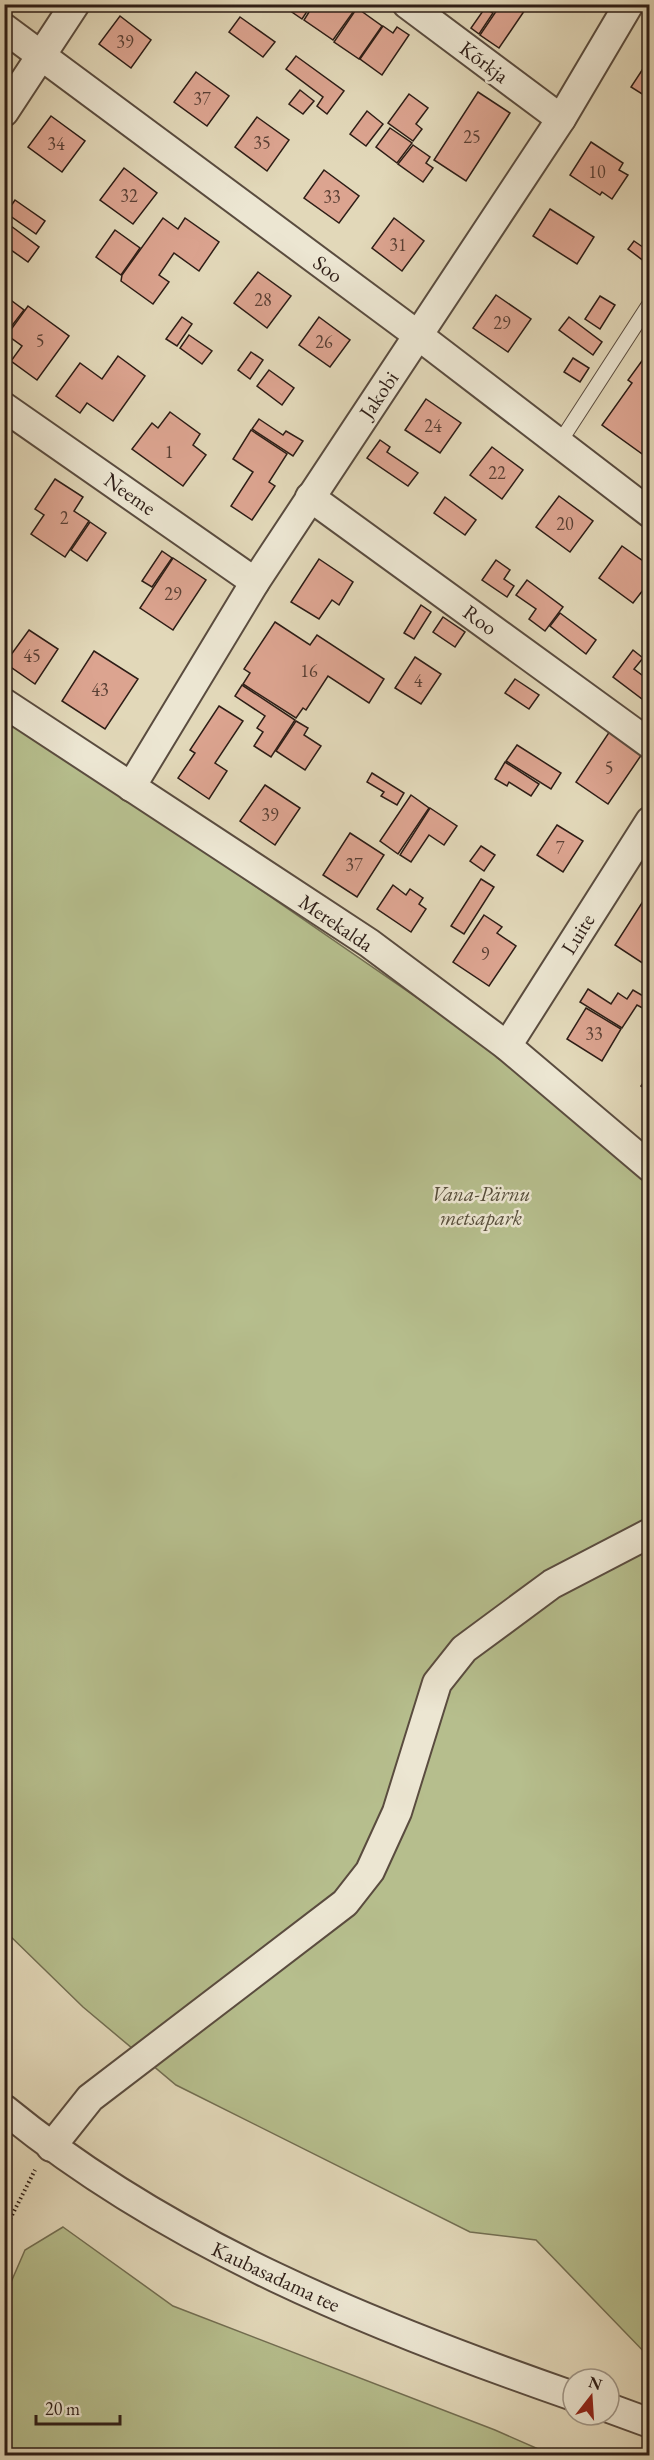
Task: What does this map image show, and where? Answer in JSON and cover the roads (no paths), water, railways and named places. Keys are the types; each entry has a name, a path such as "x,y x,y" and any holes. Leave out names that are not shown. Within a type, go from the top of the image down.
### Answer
{"street":[{"path":"4,112 75,4"},
{"name":"Kõrkja","path":"407,4 561,119"},
{"name":"Jakobi","path":"131,787 255,582 561,119 629,4"},
{"name":"Soo","path":"4,28 419,336 558,445 650,513"},
{"name":"Neeme","path":"4,407 255,582"},
{"name":"Roo","path":"310,496 650,744"},
{"name":"Merekalda","path":"4,703 369,944 507,1046 650,1167"},
{"name":"Luite","path":"507,1046 645,837"},
{"path":"51,2147 90,2098 345,1903 369,1871 397,1812 436,1683 464,1649 552,1584 650,1533"},
{"name":"Kaubasadama tee","path":"4,2109 51,2147 205,2243 351,2312 561,2391"},
{"path":"621,2413 650,2423"}],"lane":[{"path":"558,445 650,303"}],"park label":[{"name":"Vana-Pärnu metsapark","path":"481,1206"}]}
